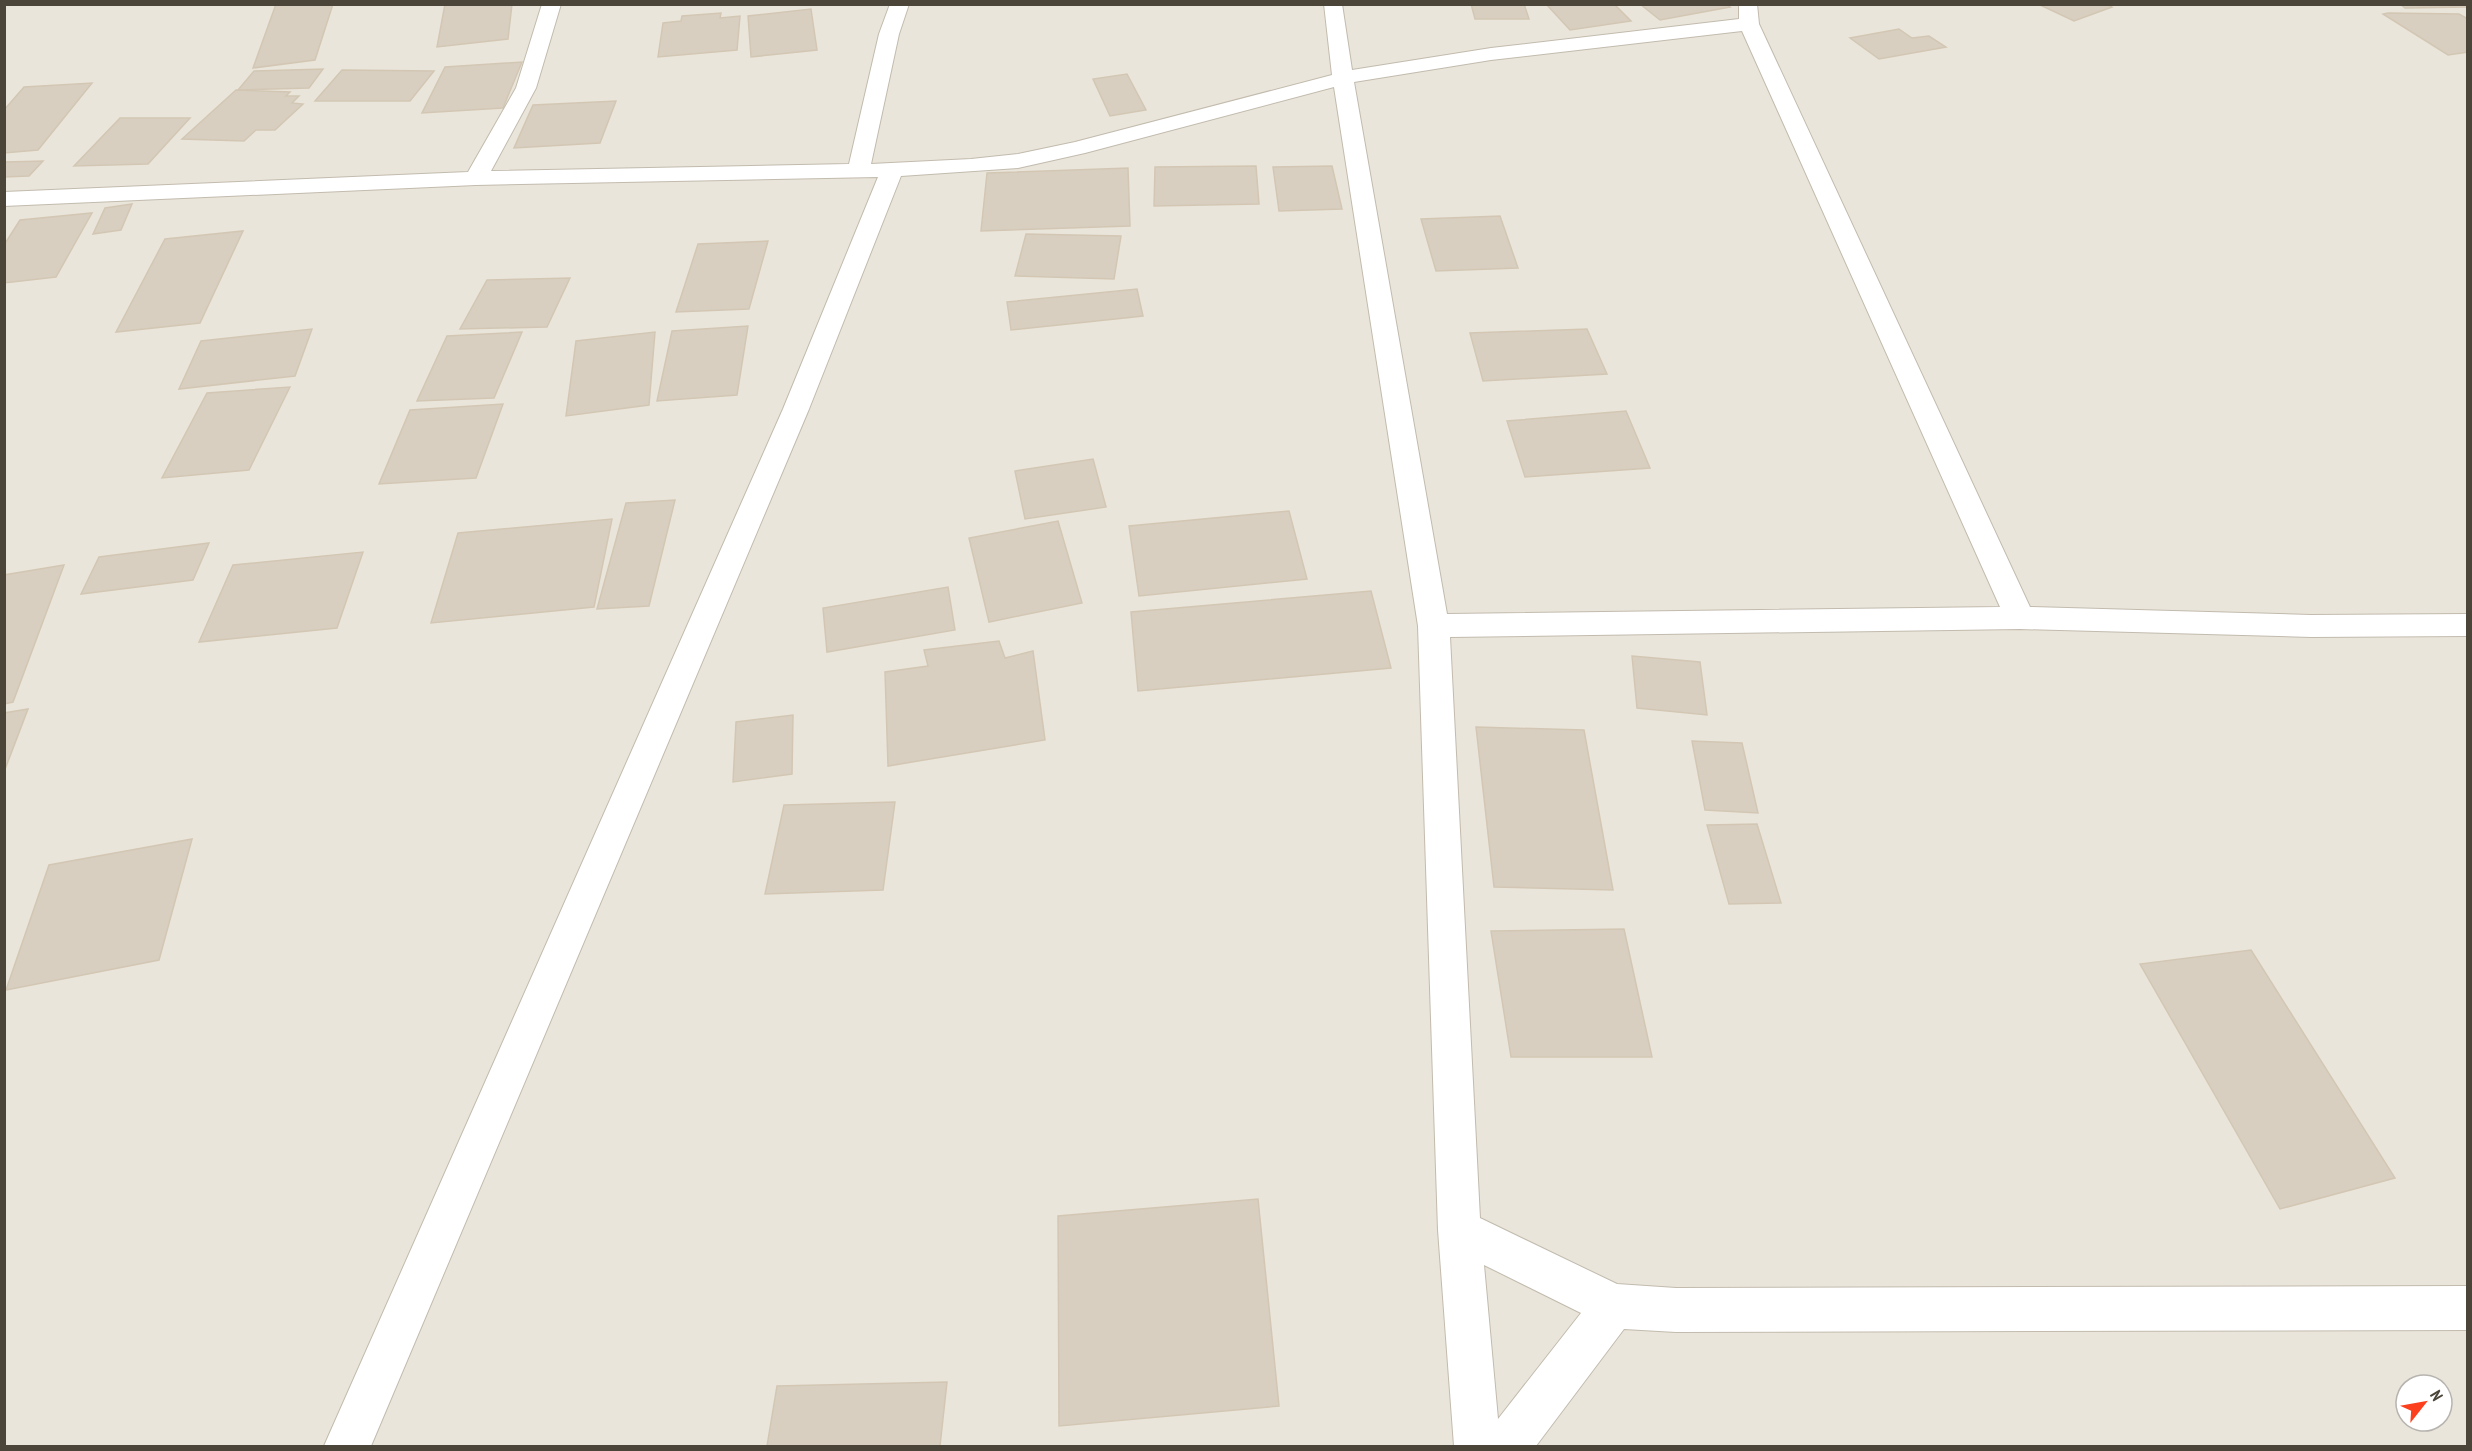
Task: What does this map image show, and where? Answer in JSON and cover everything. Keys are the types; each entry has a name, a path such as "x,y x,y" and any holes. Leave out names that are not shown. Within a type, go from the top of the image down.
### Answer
{"street":[{"path":"476,178 526,88 552,4"},
{"path":"347,1446 791,420 876,169 889,34 900,4"},
{"path":"1333,4 1343,78 1434,626 1459,1230 1477,1446"},
{"path":"4,199 476,178 876,169 971,165 1028,159 1343,78 1748,14 2020,618"},
{"path":"1434,626 2020,618 2311,626 2468,625"},
{"path":"1459,1230 1614,1306 1676,1310 2468,1308"},
{"path":"1507,1446 1614,1306"}],"shaded area":[{"path":"5,5 2467,5 2467,1446 5,1446"}],"building":[{"path":"276,4 333,4 315,60 253,68"},
{"path":"445,4 512,4 508,39 437,47"},
{"path":"1471,4 1524,4 1529,19 1475,19"},
{"path":"1546,4 1614,4 1631,21 1570,30"},
{"path":"1640,4 1726,4 1730,7 1660,20"},
{"path":"2038,4 2107,4 2112,7 2074,21"},
{"path":"2400,4 2468,4 2468,7 2405,8"},
{"path":"811,9 817,50 751,57 748,16"},
{"path":"721,13 720,18 740,16 737,50 658,57 663,23 681,21 682,16"},
{"path":"2383,14 2459,14 2468,19 2468,52 2448,55"},
{"path":"1899,29 1912,38 1929,36 1946,47 1879,59 1850,38"},
{"path":"522,62 503,108 422,113 445,67"},
{"path":"323,69 309,88 238,90 254,71"},
{"path":"342,70 434,71 410,101 315,101"},
{"path":"1127,74 1146,110 1110,116 1093,79"},
{"path":"92,83 38,150 4,153 4,110 24,87"},
{"path":"236,90 290,92 286,96 299,96 292,103 303,104 275,130 256,130 244,141 182,139"},
{"path":"616,101 600,143 514,148 533,105"},
{"path":"120,118 190,118 148,164 74,166"},
{"path":"43,161 29,176 4,177 4,162"},
{"path":"1256,166 1259,204 1154,206 1155,167"},
{"path":"1332,166 1342,209 1279,211 1273,167"},
{"path":"1128,168 1130,226 981,231 987,173"},
{"path":"132,204 121,230 93,234 105,208"},
{"path":"92,213 56,277 4,283 4,245 20,220"},
{"path":"1500,216 1518,268 1436,271 1421,219"},
{"path":"243,231 200,323 116,332 165,239"},
{"path":"1026,234 1121,236 1114,279 1015,276"},
{"path":"768,241 749,309 676,312 698,244"},
{"path":"570,278 547,327 460,329 487,280"},
{"path":"1137,289 1143,316 1011,330 1007,302"},
{"path":"748,326 737,395 657,401 672,331"},
{"path":"312,329 295,376 179,389 201,341"},
{"path":"1587,329 1607,374 1483,381 1470,333"},
{"path":"522,332 494,398 417,401 447,336"},
{"path":"655,332 649,405 566,416 576,341"},
{"path":"290,387 249,470 162,478 207,393"},
{"path":"503,404 476,478 379,484 410,410"},
{"path":"1626,411 1650,468 1525,477 1507,421"},
{"path":"1093,459 1106,507 1025,519 1015,471"},
{"path":"675,500 649,606 597,609 626,503"},
{"path":"1289,511 1307,579 1139,596 1129,526"},
{"path":"612,519 594,607 431,623 458,533"},
{"path":"1058,521 1082,603 989,622 969,538"},
{"path":"209,543 193,580 81,594 99,557"},
{"path":"363,552 337,628 199,642 233,565"},
{"path":"64,565 13,702 4,704 4,575"},
{"path":"948,587 955,630 827,652 823,608"},
{"path":"1371,591 1391,668 1138,691 1131,612"},
{"path":"999,641 1005,658 1033,651 1045,740 888,766 885,672 928,666 924,650"},
{"path":"1632,656 1700,662 1707,715 1637,708"},
{"path":"28,709 4,772 4,713"},
{"path":"793,715 792,774 733,782 736,722"},
{"path":"1476,727 1584,730 1613,890 1494,887"},
{"path":"1692,741 1742,743 1758,813 1705,810"},
{"path":"895,802 883,890 765,894 784,805"},
{"path":"1757,824 1781,903 1729,904 1707,825"},
{"path":"192,839 159,960 6,990 49,865"},
{"path":"1624,929 1652,1057 1511,1057 1491,931"},
{"path":"2251,950 2395,1178 2280,1209 2140,964"},
{"path":"1258,1199 1279,1406 1059,1426 1058,1216"},
{"path":"947,1382 940,1446 767,1446 777,1386"}]}
